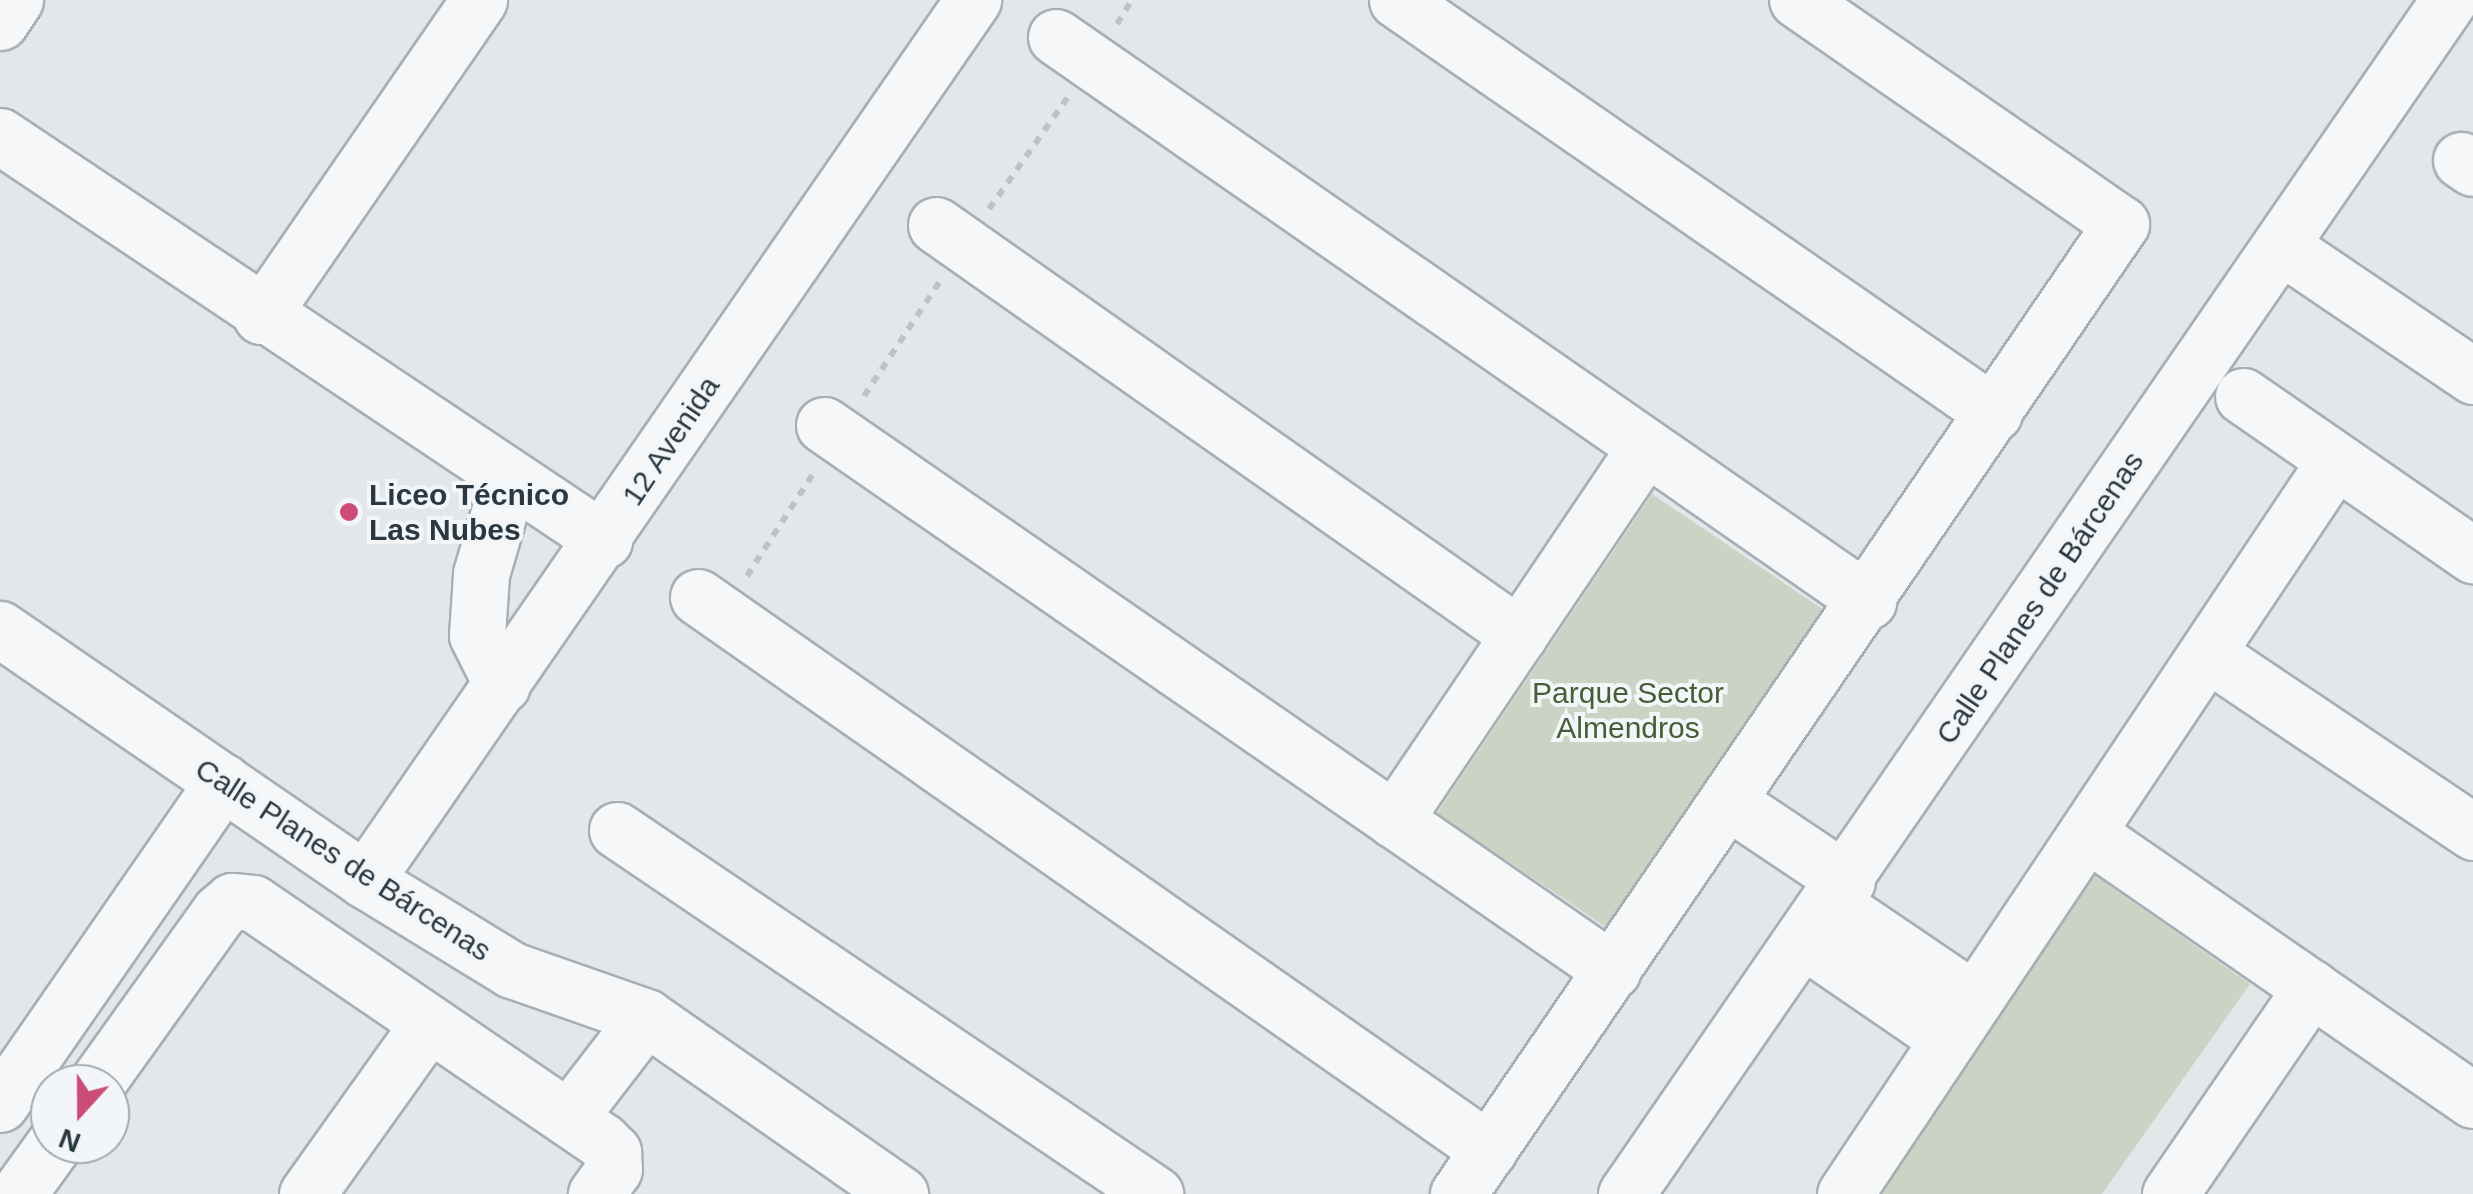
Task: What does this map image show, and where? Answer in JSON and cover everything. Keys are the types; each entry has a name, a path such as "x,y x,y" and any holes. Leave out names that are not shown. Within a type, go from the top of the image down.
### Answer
{"street":[{"path":"0,22 15,0"},
{"path":"261,316 479,0"},
{"name":"12 Avenida","path":"365,880 604,540 973,0"},
{"path":"1397,0 1994,413"},
{"path":"710,606 1474,1172 1868,601 2121,224 1797,0"},
{"name":"Calle Planes de Bárcenas","path":"1626,1194 1838,894 2449,0"},
{"path":"1074,49 1868,601"},
{"path":"0,136 261,316 604,540"},
{"path":"950,234 1520,635"},
{"path":"2282,246 2473,376"},
{"path":"2243,396 2473,556"},
{"path":"831,430 1613,971"},
{"path":"1394,820 1646,447"},
{"path":"1845,1194 2335,460"},
{"path":"502,686 477,634 482,574 509,478"},
{"name":"Calle Planes de Bárcenas","path":"0,629 365,880 512,970 646,1017 900,1194"},
{"path":"2207,653 2473,832"},
{"path":"0,1104 223,782"},
{"path":"1740,787 1961,1020"},
{"path":"617,830 1154,1194"},
{"path":"2087,832 2473,1100"},
{"path":"111,1064 232,901 253,904 569,1117 613,1152 614,1169 596,1194"},
{"path":"2174,1192 2311,988"},
{"path":"569,1117 646,1017"},
{"path":"307,1194 430,1023"},
{"path":"18,1194 40,1164"}],"path":[{"path":"710,606 831,430 950,234 1074,49 1132,0"}],"green space":[{"name":"Parque Sector Almendros","path":"1652,494 1823,609 1607,928 1437,813"},
{"path":"2080,865 2250,984 2102,1194 1880,1194 1859,1180"}],"place":[{"name":"Liceo Técnico Las Nubes","path":"349,512"}]}
